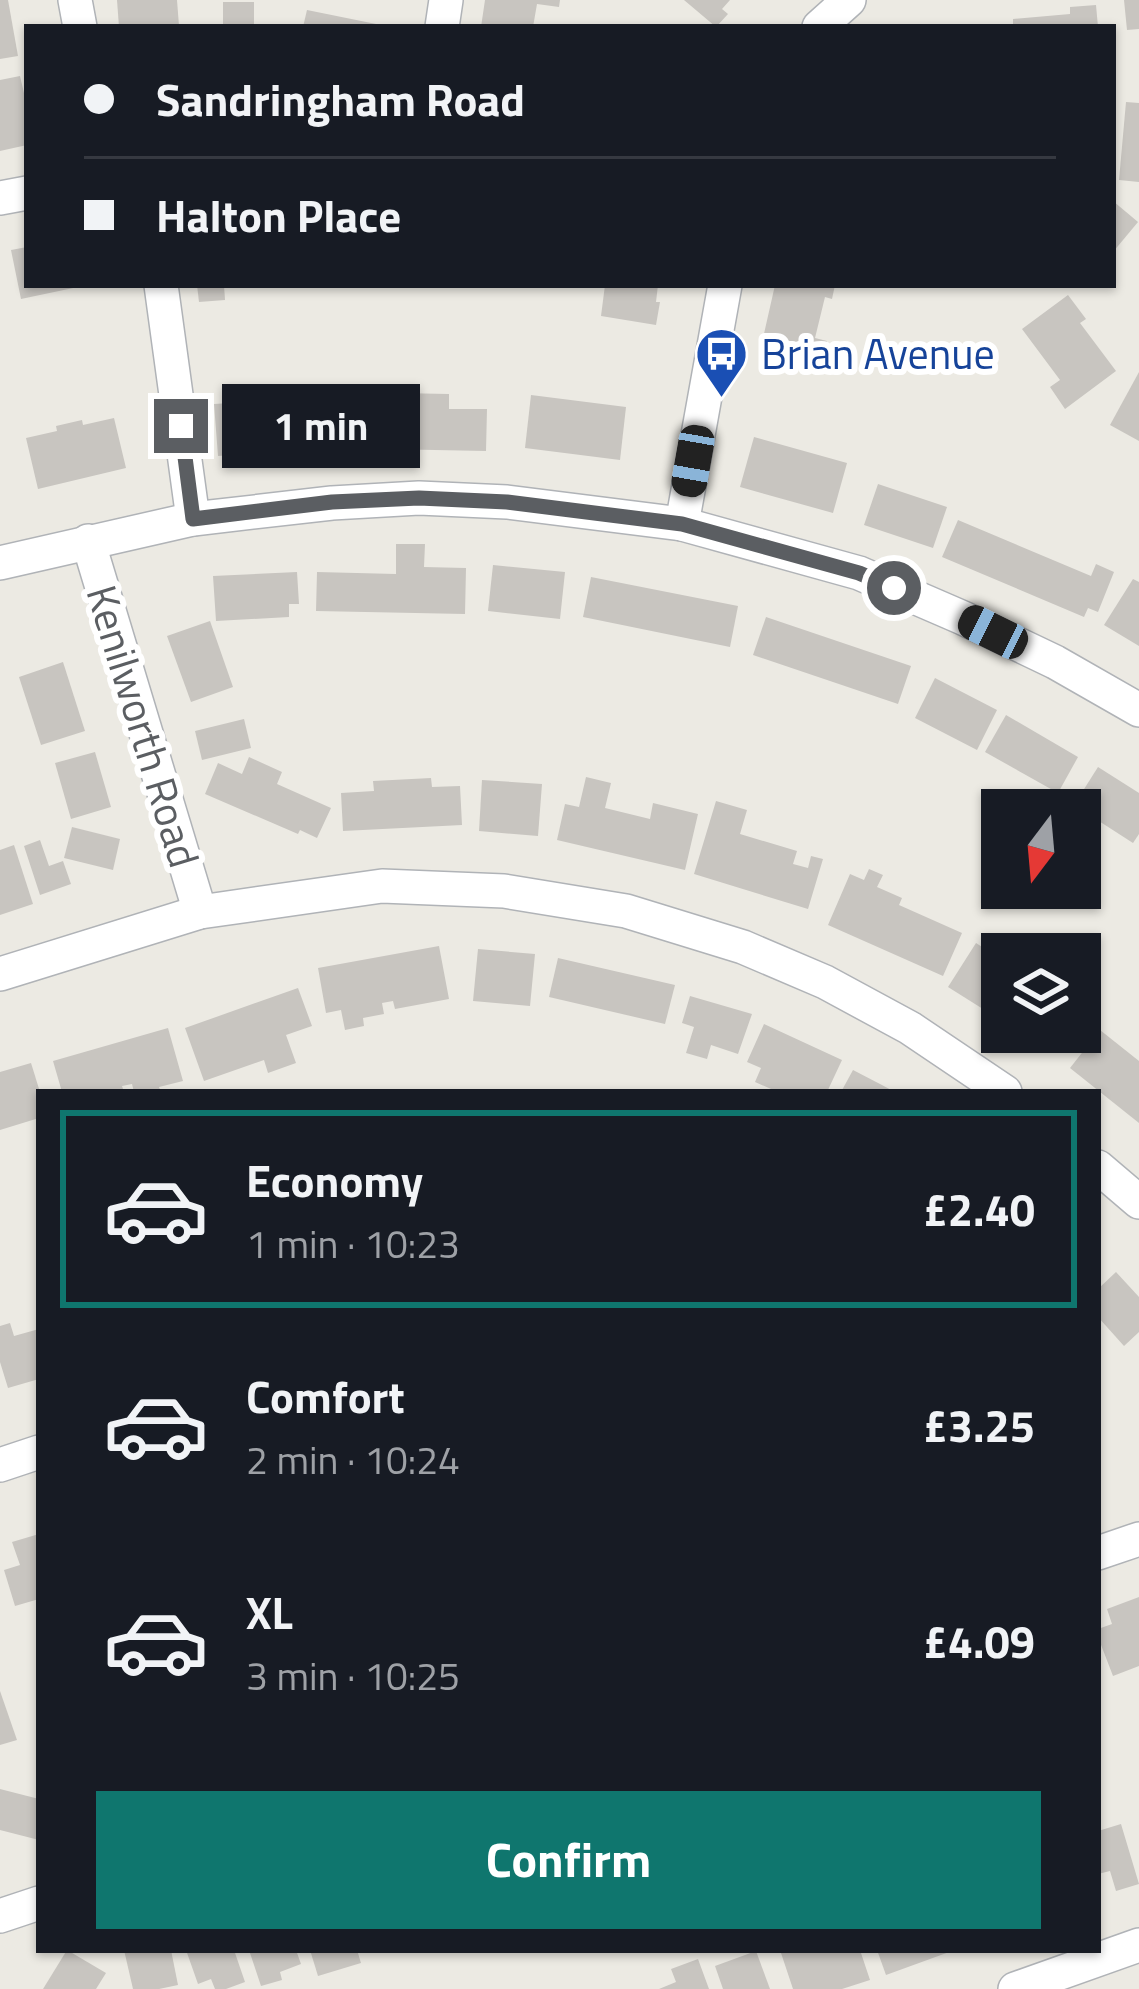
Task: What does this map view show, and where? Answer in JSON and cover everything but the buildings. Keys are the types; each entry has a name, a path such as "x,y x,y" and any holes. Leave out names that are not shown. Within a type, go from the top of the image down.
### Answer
{"street":[{"path":"821,24 849,0"},
{"path":"161,288 193,519"},
{"path":"682,524 724,288"},
{"path":"0,563 193,519 332,502 419,498 507,502 682,524 859,573 1055,662 1139,710"},
{"name":"Kenilworth Road","path":"88,542 200,912"},
{"path":"0,974 200,912 382,886 504,891 626,911 743,946 825,982 910,1028 1001,1089"},
{"path":"1101,1170 1139,1202"},
{"path":"0,1465 36,1453"},
{"path":"1101,1551 1139,1539"},
{"path":"0,1916 36,1904"},
{"path":"1015,1989 1139,1945"}],"place":[{"name":"Brian Avenue","path":"722,399"}],"route":[{"path":"181,426 193,519 332,502 419,498 507,502 682,524 859,573 894,588"}]}
